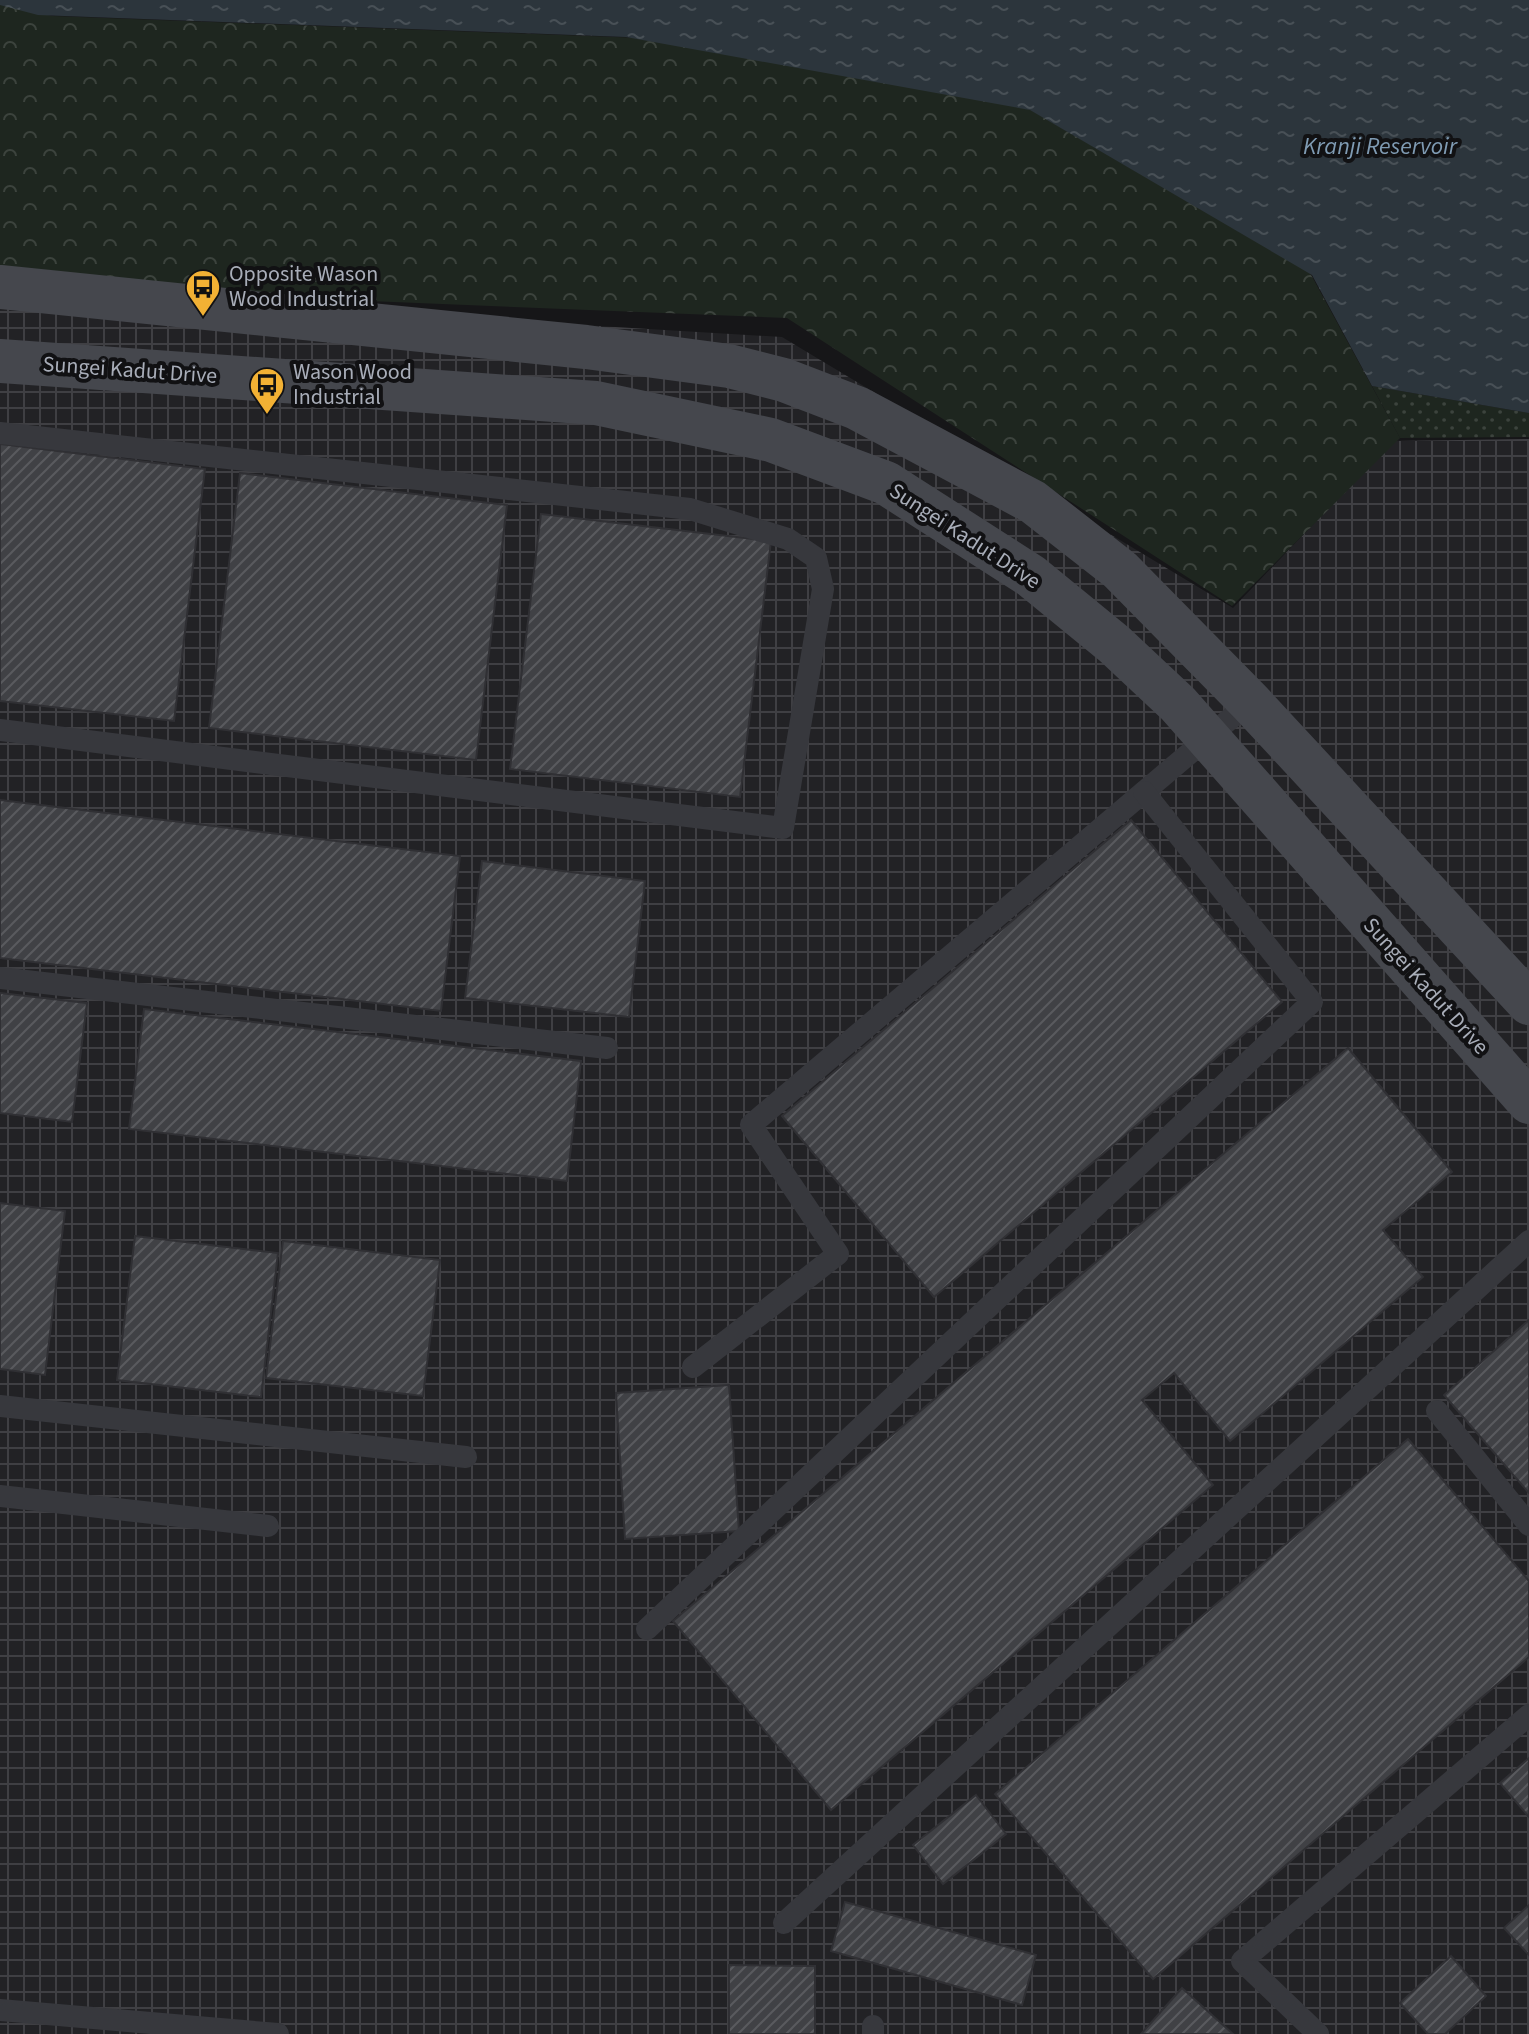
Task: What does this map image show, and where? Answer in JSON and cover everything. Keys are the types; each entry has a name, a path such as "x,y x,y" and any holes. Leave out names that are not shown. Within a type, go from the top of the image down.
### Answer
{"main road":[{"path":"0,287 586,347 729,366 784,380 857,408 941,450 1033,502 1120,570 1250,702 1529,1003"},
{"name":"Sungei Kadut Drive","path":"0,361 596,403 771,440 886,483 1031,576 1178,704 1529,1102"}],"lane":[{"path":"0,433 690,509 788,539 816,558 823,589 783,828 0,730"},
{"path":"693,1367 838,1254 751,1125 1208,741 1250,702"},
{"path":"647,1629 1312,1002 1144,792"},
{"path":"0,978 607,1048"},
{"path":"784,1923 1529,1241"},
{"path":"0,1406 466,1457"},
{"path":"1437,1411 1529,1525"},
{"path":"0,1496 268,1526"},
{"path":"1318,2034 1242,1961 1529,1715"},
{"path":"0,2010 278,2034"}],"shaded area":[{"path":"0,290 782,337 1233,608 1393,441 1529,439 1529,2034 0,2034"}],"green space":[{"path":"0,4 52,16 640,38 1029,109 1310,273 1400,438 1232,606 787,318 0,286"},
{"path":"1372,386 1529,413 1529,437 1400,438"}],"water":[{"name":"Kranji Reservoir","path":"0,0 1529,0 1529,413 1372,386 1312,275 1030,110 626,37 38,15 0,5"}],"building":[{"path":"0,444 205,469 174,721 0,701"},
{"path":"240,473 507,505 476,760 209,728"},
{"path":"541,514 771,541 740,797 510,769"},
{"path":"0,800 460,856 441,1011 0,958"},
{"path":"1131,820 1282,1002 934,1297 782,1116"},
{"path":"482,861 645,881 629,1017 465,998"},
{"path":"0,993 87,1003 72,1122 0,1113"},
{"path":"144,1009 581,1061 567,1181 129,1129"},
{"path":"1348,1048 1452,1172 1383,1230 1423,1277 1230,1441 1174,1373 1142,1400 1213,1485 831,1810 673,1621"},
{"path":"0,1203 65,1211 45,1375 0,1369"},
{"path":"135,1236 278,1253 261,1397 117,1380"},
{"path":"283,1241 440,1260 423,1396 266,1378"},
{"path":"1529,1320 1529,1493 1444,1395"},
{"path":"729,1385 739,1531 625,1539 616,1393"},
{"path":"1408,1439 1529,1581 1529,1657 1153,1979 995,1794"},
{"path":"1529,1758 1529,1817 1500,1783"},
{"path":"976,1795 1006,1834 943,1884 913,1845"},
{"path":"845,1902 1036,1955 1022,2005 831,1951"},
{"path":"1529,1905 1529,1955 1504,1928"},
{"path":"1451,1956 1486,1996 1445,2034 1428,2034 1400,2003"},
{"path":"729,1965 815,1966 815,2034 729,2034"},
{"path":"1182,1988 1233,2034 1141,2034"}],"place":[{"name":"Opposite Wason Wood Industrial","path":"203,318"},
{"name":"Wason Wood Industrial","path":"267,416"}]}
